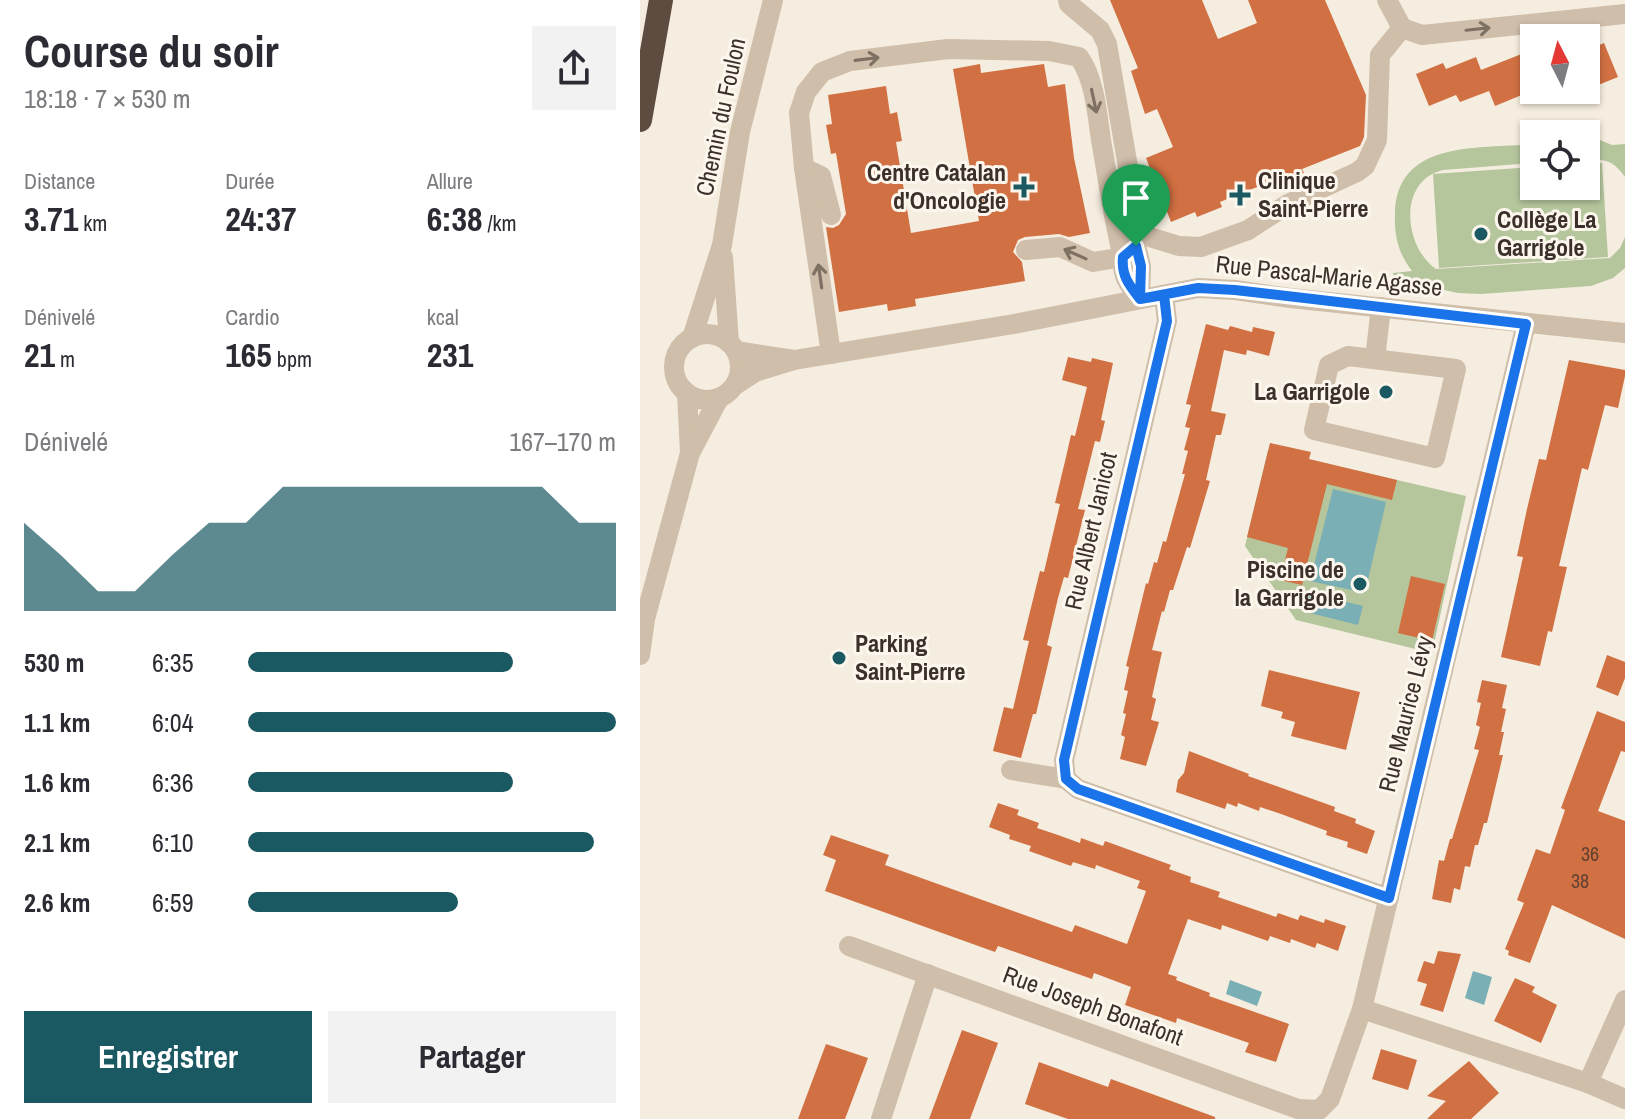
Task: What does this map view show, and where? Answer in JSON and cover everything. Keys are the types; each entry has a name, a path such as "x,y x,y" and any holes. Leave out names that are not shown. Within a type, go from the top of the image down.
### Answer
{"highway":[{"path":"640,120 661,0"}],"street":[{"name":"Chemin du Foulon","path":"692,338 722,245 740,132 773,0"},
{"path":"1068,0 1100,30 1107,44 1136,214 1134,246 1141,266 1140,299"},
{"path":"1387,0 1402,28 1422,35 1625,14"},
{"path":"1026,250 1060,247 1093,262 1134,246 1201,247 1248,230 1288,204 1357,172 1365,166 1377,140 1380,55 1402,28"},
{"path":"831,354 799,113 806,92 822,72 850,61 948,49 1049,51 1079,57 1086,68 1095,103 1116,232 1134,246"},
{"path":"804,168 821,176 831,215"},
{"name":"Chemin du Foulon","path":"722,245 732,347"},
{"name":"Rue Pascal-Marie Agasse","path":"735,385 755,372 794,360 1014,324 1198,288 1625,333"},
{"name":"Rue Albert Janicot","path":"1066,779 1064,760 1167,321 1164,295"},
{"path":"1375,359 1381,307"},
{"name":"Rue Maurice Lévy","path":"1319,1110 1330,1099 1362,1009 1526,324"},
{"path":"640,655 645,619 690,453 719,398 735,385 740,368 732,347 711,335 692,338 683,344 674,364 675,375 687,393 697,398 719,398"},
{"name":"Rue Pascal-Marie Agasse","path":"732,347 794,360"},
{"path":"1348,356 1375,359 1456,369 1435,458 1314,430 1329,365 1348,356"},
{"path":"687,393 690,453"},
{"path":"1011,770 1066,779 1078,789 1389,898"},
{"name":"Rue Joseph Bonafont","path":"849,946 1298,1109 1319,1110"},
{"path":"881,1119 928,974"},
{"path":"1588,1083 1625,1000"},
{"path":"1362,1009 1588,1083 1625,1099"}],"green space":[{"path":"1600,140 1612,145 1625,144 1625,177 1608,162 1600,160"},
{"path":"1520,145 1520,164 1443,170 1428,177 1418,187 1412,200 1412,231 1425,259 1436,269 1610,258 1625,237 1625,268 1613,278 1591,286 1481,294 1426,286 1395,289 1393,273 1412,271 1396,236 1395,212 1400,188 1410,171 1426,160 1467,148"},
{"path":"1600,163 1608,257 1439,268 1433,174 1520,168 1520,200 1600,200"},
{"name":"Piscine de la Garrigole","path":"1268,450 1466,496 1432,653 1296,620 1245,546"}],"water":[{"path":"1333,489 1386,502 1365,593 1310,581"},
{"path":"1307,592 1363,606 1358,625 1302,611"},
{"path":"1473,971 1492,977 1484,1005 1465,998"},
{"path":"1230,980 1262,992 1257,1006 1226,994"}],"building":[{"path":"1110,0 1202,0 1218,39 1257,23 1248,0 1325,0 1366,95 1364,137 1360,146 1302,169 1304,173 1279,183 1277,179 1220,202 1222,207 1197,217 1195,212 1171,222 1146,158 1173,147 1157,109 1145,114 1131,71 1138,68"},
{"path":"1604,43 1618,77 1600,84 1600,45"},
{"path":"1520,55 1520,96 1495,106 1489,91 1460,102 1456,95 1429,106 1416,74 1443,63 1446,69 1476,57 1481,70"},
{"path":"980,64 981,73 1044,64 1048,87 1065,84 1074,158 1090,233 1018,240 1013,252 1022,262 1025,281 915,299 916,306 888,311 887,304 839,312 826,227 839,225 846,214 836,153 831,154 826,125 832,124 828,95 886,86 890,114 897,112 902,141 896,142 911,233 979,221 953,69"},
{"path":"1206,324 1228,330 1230,326 1252,332 1253,327 1275,332 1269,356 1247,350 1246,355 1224,350 1211,411 1226,414 1221,435 1216,435 1206,480 1210,481 1190,548 1187,547 1173,590 1170,590 1162,611 1152,650 1162,652 1152,697 1156,699 1151,720 1159,722 1146,766 1120,759 1128,691 1124,690 1129,667 1126,666 1146,583 1154,562 1157,563 1163,541 1166,542 1185,474 1182,474 1188,451 1184,450 1190,428 1185,427 1191,405 1186,404"},
{"path":"1068,357 1113,363 1101,420 1105,421 1100,442 1095,441 1078,509 1085,510 1068,578 1064,577 1058,598 1047,645 1052,647 1036,714 1033,714 1021,758 993,751 1004,707 1013,709 1029,641 1023,640 1040,571 1044,572 1060,504 1055,503 1071,435 1075,436 1087,387 1062,380"},
{"path":"1569,360 1625,370 1625,376 1618,408 1605,405 1588,470 1582,468 1559,566 1567,567 1552,632 1548,631 1540,666 1501,657 1523,557 1517,556 1527,509 1539,459 1546,460"},
{"path":"1270,443 1311,452 1309,459 1397,480 1392,500 1327,484 1302,585 1280,580 1288,548 1247,537"},
{"path":"1411,576 1445,584 1432,641 1398,633"},
{"path":"1607,655 1625,662 1625,678 1618,696 1596,687"},
{"path":"1269,670 1360,692 1346,750 1291,736 1295,722 1281,718 1283,712 1261,706"},
{"path":"1482,680 1507,685 1499,755 1503,755 1487,823 1484,823 1478,845 1475,845 1470,867 1465,866 1460,890 1454,888 1451,903 1432,899 1439,860 1444,861 1452,839 1479,750 1474,749 1480,727 1476,725"},
{"path":"1597,711 1625,722 1625,752 1621,751 1598,811 1625,821 1625,939 1552,905 1530,963 1508,955 1509,951 1505,949 1524,903 1517,900 1536,849 1550,854 1565,810 1561,808"},
{"path":"1189,751 1335,807 1334,811 1356,819 1355,823 1375,831 1367,854 1347,847 1348,842 1326,835 1327,831 1260,807 1259,811 1238,803 1237,807 1227,803 1225,809 1176,792"},
{"path":"998,803 1019,810 1017,815 1039,823 1037,828 1080,843 1081,838 1103,846 1105,841 1171,865 1169,869 1191,877 1190,882 1220,892 1218,897 1276,917 1278,913 1298,920 1300,915 1346,926 1338,951 1317,943 1315,948 1291,939 1290,943 1270,936 1268,941 1222,925 1221,930 1188,919 1168,974 1210,993 1209,996 1289,1024 1276,1062 1245,1052 1249,1043 1177,1018 1176,1023 1125,1005 1131,987 1094,973 1092,979 998,946 995,952 825,891 836,860 823,855 831,835 889,855 885,865 1072,932 1075,925 1127,944 1146,891 1137,888 1140,881 1096,865 1095,869 1073,862 1071,866 1029,851 1031,846 1009,839 1010,835 989,827"},
{"path":"1438,951 1461,954 1443,1012 1420,1005 1427,984 1417,981 1424,961 1434,964"},
{"path":"1515,978 1535,987 1532,992 1557,1005 1541,1043 1494,1021"},
{"path":"962,1030 998,1043 970,1119 929,1119"},
{"path":"826,1044 868,1058 845,1119 798,1119"},
{"path":"1381,1049 1417,1060 1408,1090 1372,1079"},
{"path":"1469,1061 1499,1093 1471,1119 1427,1119 1446,1101 1427,1096"},
{"path":"1039,1062 1108,1087 1111,1079 1215,1119 1068,1119 1025,1104"}],"place":[{"name":"Centre Catalan d'Oncologie","path":"1024,187"},
{"name":"Clinique Saint-Pierre","path":"1240,195"},
{"name":"Collège La Garrigole","path":"1481,234"},
{"name":"La Garrigole","path":"1386,392"},
{"name":"Piscine de la Garrigole","path":"1360,584"},
{"name":"Parking Saint-Pierre","path":"839,658"}],"route":[{"path":"1136,246 1123,257 1122,268 1140,299 1198,288 1235,290 1526,324 1389,898 1078,789 1066,779 1064,760 1167,321 1164,295 1140,299 1141,266 1136,246"}]}
